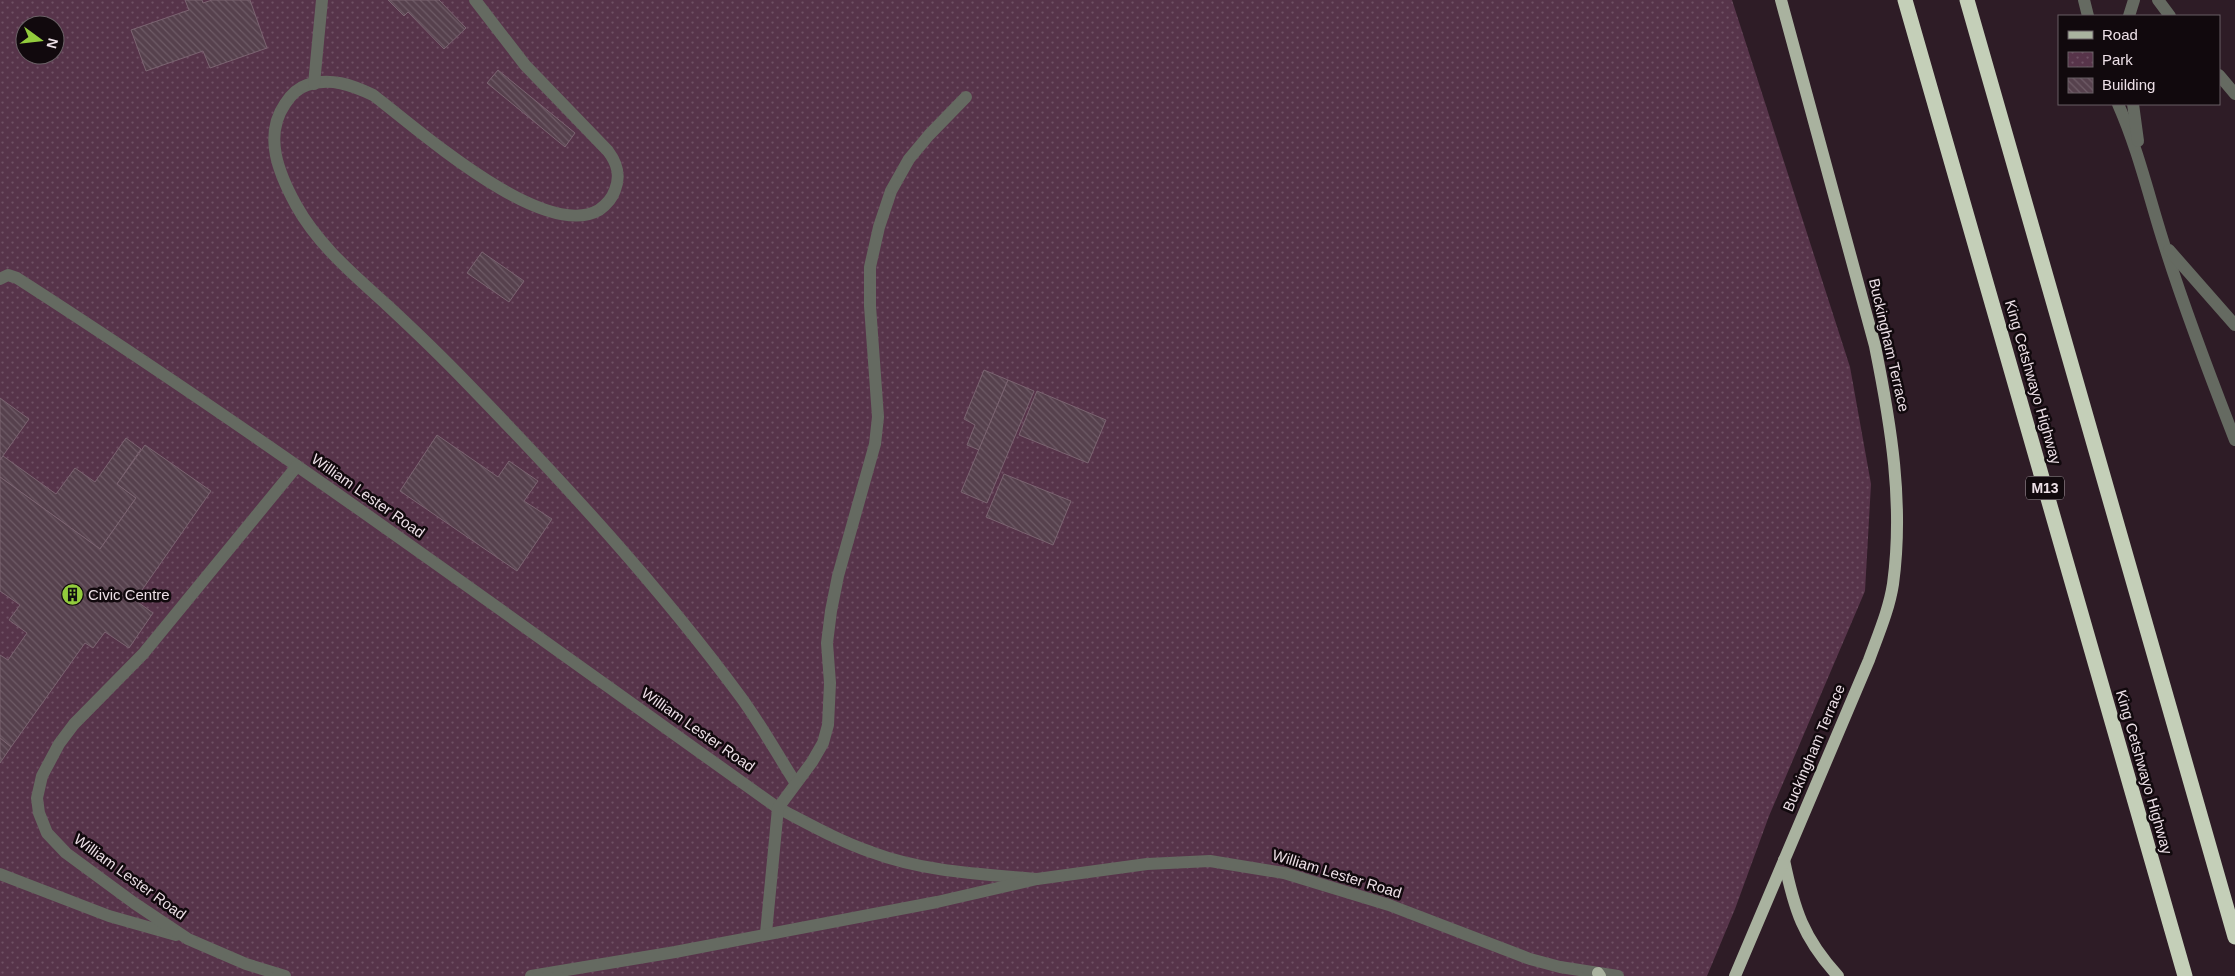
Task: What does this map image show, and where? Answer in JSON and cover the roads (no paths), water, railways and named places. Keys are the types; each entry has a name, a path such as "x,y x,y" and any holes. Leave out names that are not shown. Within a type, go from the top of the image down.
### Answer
{"highway":[{"name":"King Cetshwayo Highway","path":"1905,0 2185,976"},
{"path":"1967,0 2235,937"}],"main road":[{"name":"Buckingham Terrace","path":"1735,976 1869,660 1884,619 1893,585 1897,517 1895,467 1887,402 1875,346 1781,0"},
{"path":"1784,860 1796,909 1804,929 1815,950 1838,976"}],"street":[{"path":"314,84 322,0"},
{"path":"475,0 525,64 608,151 616,162 618,177 615,191 606,206 591,214 578,216 545,211 517,199 480,176 373,95 355,86 337,82 305,86 291,96 283,106 275,128 273,143 281,172 296,205 313,231 336,258 425,340 623,549 741,698 795,782"},
{"path":"2084,0 2088,15"},
{"path":"2129,15 2134,0"},
{"path":"2158,0 2169,15"},
{"path":"2220,76 2235,94"},
{"path":"766,933 778,808 795,782 812,762 823,743 828,725 830,683 827,643 831,611 838,576 875,444 878,417 870,306 870,267 879,227 891,191 909,160 929,135 966,97"},
{"path":"2118,105 2141,166 2164,245 2201,353 2235,440"},
{"path":"2133,105 2141,166"},
{"path":"2164,245 2235,325"},
{"path":"0,278 8,275 17,278 297,466"},
{"name":"William Lester Road","path":"285,976 246,964 188,939 134,903 66,853 47,833 39,813 37,798 42,776 59,744 69,731 143,654 297,466 778,808 839,840 903,862 966,873 1037,879"},
{"name":"William Lester Road","path":"531,976 675,952 766,933 937,902 1037,879 1176,861 1210,861 1240,864 1284,873 1347,891 1530,959 1599,975 1618,976"},
{"path":"0,874 109,916 188,939"}],"place":[{"name":"Civic Centre","path":"72,595"}]}
